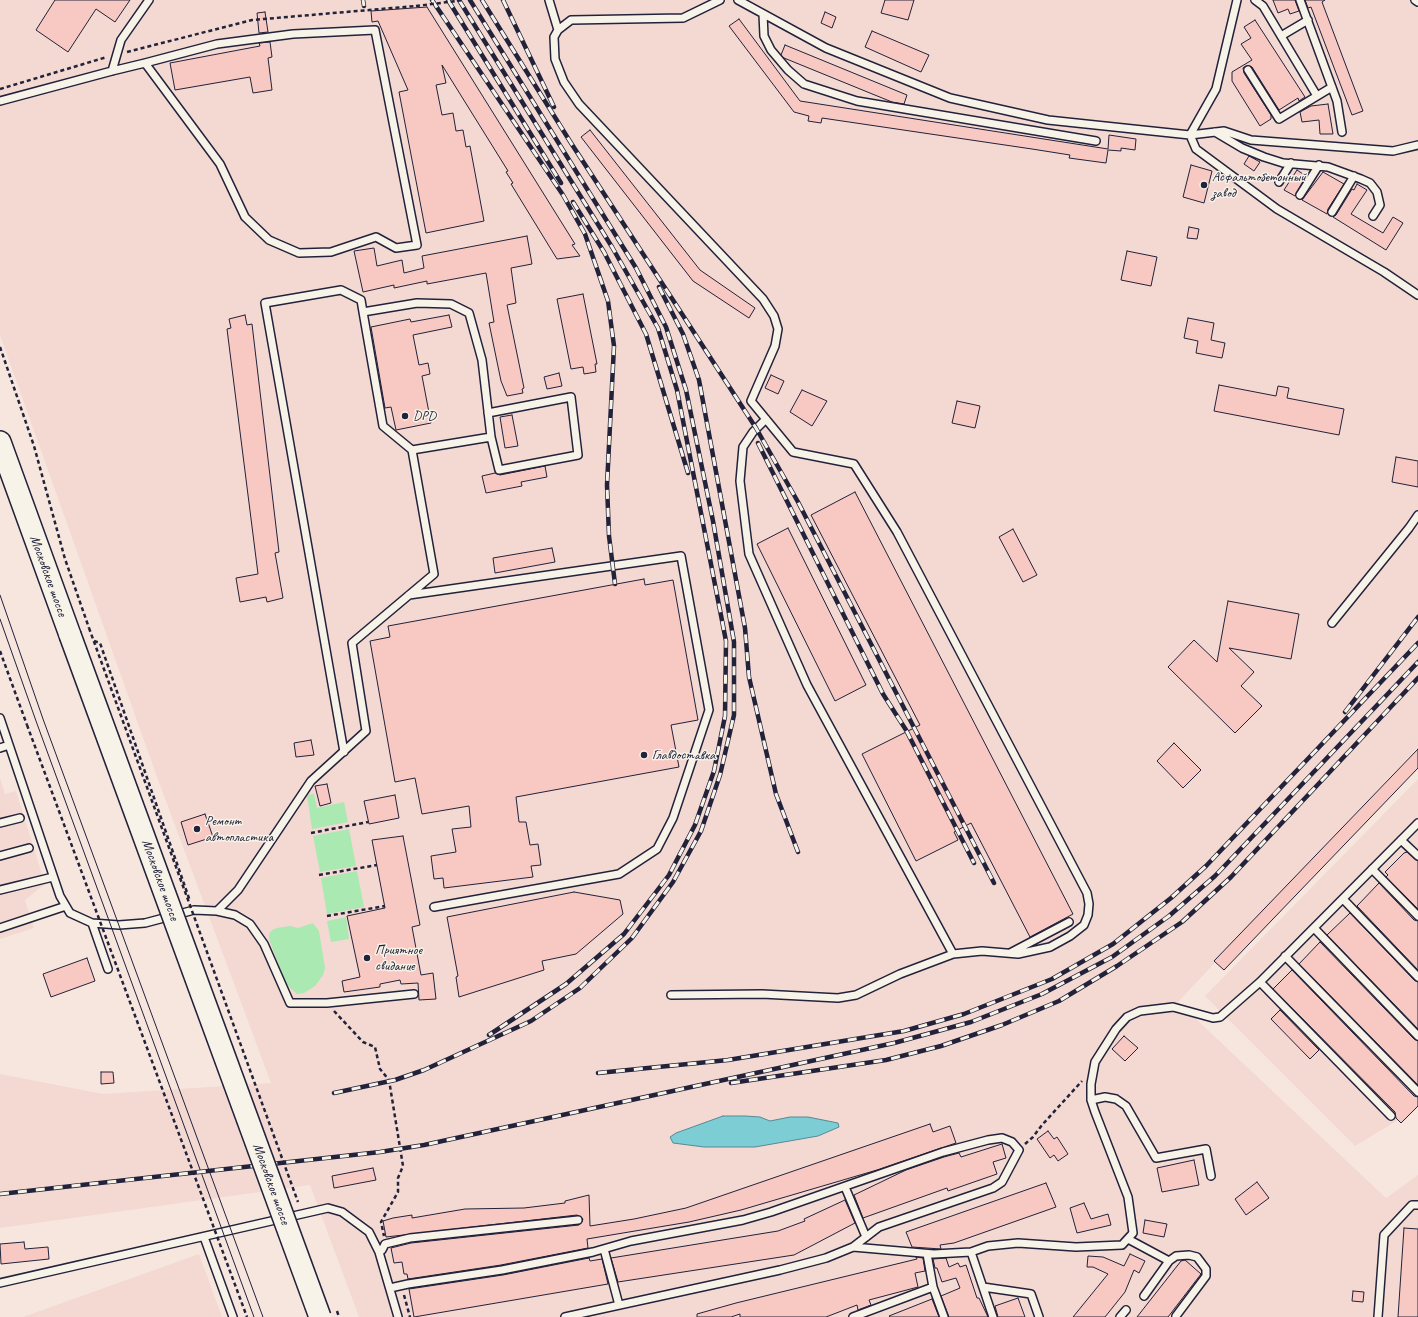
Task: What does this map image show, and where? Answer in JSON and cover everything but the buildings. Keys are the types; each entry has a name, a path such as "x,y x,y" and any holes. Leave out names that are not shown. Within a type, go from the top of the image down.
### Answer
{"main road":[{"name":"Московское шоссе","path":"0,442 80,631 328,1313"}],"lane":[{"path":"112,71 121,40 149,0"},
{"path":"549,0 558,30"},
{"path":"671,995 762,994 838,998 856,995 900,974 953,954 982,951 1018,954 1050,947 1075,933 1084,925 1088,915 1089,904 1087,893 897,532 854,464 793,452 750,401 775,346 778,329 774,316 763,299 579,104 564,82 555,60 554,37 558,30 571,20 683,18 720,0"},
{"path":"738,0 826,48 950,98 1048,120 1190,135 1224,131 1251,140 1393,151 1418,145"},
{"path":"1190,135 1216,89 1237,0"},
{"path":"1256,0 1263,6 1316,96"},
{"path":"1300,0 1337,101 1342,132"},
{"path":"764,14 764,36 771,50 788,70 804,84 857,101 1096,141"},
{"path":"1281,36 1308,20"},
{"path":"0,100 145,62 216,44 293,34 375,30 417,245 396,248 376,237 331,252 299,254 269,240 245,217 220,164 145,62"},
{"path":"1248,70 1279,119 1332,87"},
{"path":"1215,132 1242,148 1264,157 1291,163 1319,165 1354,176 1370,184 1377,192 1380,205 1373,216"},
{"path":"1190,135 1196,149 1277,209 1384,272 1418,295"},
{"path":"1279,182 1291,163"},
{"path":"1300,195 1319,165"},
{"path":"1332,212 1354,176"},
{"path":"217,911 238,890 311,782 344,752 366,731 352,643 434,574 412,450 383,426 361,300 341,290 265,303 344,752"},
{"path":"363,312 417,303 451,304 469,313 482,360 488,413 491,437 499,470 578,455 571,397 488,413"},
{"path":"766,419 753,432 743,447 740,481 750,554 807,685 953,954"},
{"path":"412,450 491,437"},
{"path":"1332,623 1418,515"},
{"path":"409,595 681,556 709,710 673,818 657,849 619,874 434,907"},
{"path":"0,718 60,896 70,913 92,924 119,925 145,923 194,910 217,911 235,915 250,924 264,944 290,1003 327,1003 414,994"},
{"path":"0,748 9,745"},
{"path":"0,823 20,818"},
{"path":"853,1247 927,1254 971,1252 988,1246 1018,1243 1076,1247 1122,1245 1133,1233 1128,1196 1091,1100 1090,1084 1093,1068 1116,1029 1128,1017 1140,1011 1172,1007 1213,1018 1220,1017 1260,982 1418,823"},
{"path":"1402,840 1418,856"},
{"path":"0,856 29,848"},
{"path":"1372,869 1418,916"},
{"path":"0,890 54,877"},
{"path":"1343,899 1418,977"},
{"path":"0,928 31,919 66,906"},
{"path":"1010,953 1069,922"},
{"path":"92,924 108,969"},
{"path":"1314,928 1418,1036"},
{"path":"1285,956 1418,1092"},
{"path":"1260,982 1391,1116"},
{"path":"1091,1100 1105,1097 1116,1099 1126,1106 1156,1158 1206,1149 1211,1176"},
{"path":"390,1288 401,1285 502,1270 604,1249 631,1241 743,1220 845,1187 943,1152 988,1140 1002,1138 1012,1142 1019,1150 1002,1182 993,1188 879,1228 853,1247 826,1258 780,1270 565,1317"},
{"path":"845,1187 866,1237"},
{"path":"1378,1317 1384,1236 1412,1205 1418,1205"},
{"path":"0,1284 328,1208 342,1212 370,1232 379,1252 398,1317"},
{"path":"379,1252 385,1244 410,1238 578,1220"},
{"path":"204,1237 233,1317"},
{"path":"1128,1239 1169,1261"},
{"path":"604,1249 618,1305"},
{"path":"971,1252 993,1317"},
{"path":"927,1254 933,1287 944,1317"},
{"path":"1144,1296 1169,1261 1176,1256 1189,1255 1197,1257 1206,1269 1206,1276 1176,1316"},
{"path":"853,1317 933,1287"},
{"path":"983,1287 1031,1294 1039,1317"},
{"path":"1120,1317 1126,1310"}],"path":[{"path":"252,20 416,6 464,0"},
{"path":"0,347 34,446 65,559 80,631 94,641 100,643 194,910"},
{"path":"94,641 298,1204"},
{"path":"0,651 247,1317"},
{"path":"311,833 368,822"},
{"path":"319,875 377,865"},
{"path":"327,916 385,906"},
{"path":"327,1003 352,1032 364,1042 375,1047 380,1069 389,1080 403,1166 398,1178 398,1192 381,1222 385,1244"},
{"path":"1019,1150 1033,1137 1042,1124 1093,1068"},
{"path":"401,1285 410,1317"},
{"path":"328,1313 339,1317"}],"shaded area":[{"path":"0,0 1418,0 1418,747 1178,1002 1386,1198 1418,1175 1418,1317 359,1317 310,1185 0,1228 0,1074 103,1094 271,1083 157,777 0,335"},
{"path":"0,778 5,794 16,791 45,884 25,900 34,928 0,939"},
{"path":"1418,779 1418,1108 1355,1146 1205,996"},
{"path":"199,1254 222,1317 23,1317"}],"green space":[{"path":"314,794 317,808 344,802 348,822 312,829 307,795"},
{"path":"349,829 356,866 320,872 313,836"},
{"path":"357,871 364,907 327,914 321,878"},
{"path":"346,917 349,939 331,942 327,921"},
{"path":"313,923 319,931 325,968 323,975 315,986 304,993 297,994 286,984 269,939 269,934 272,930 277,928 290,926 298,928"}],"water":[{"path":"723,1116 760,1117 770,1121 790,1117 808,1117 838,1123 839,1127 818,1136 755,1147 704,1147 673,1143 670,1137 676,1133"}],"tram line":[{"path":"0,595 43,719 263,1317"},
{"path":"0,619 254,1317"}],"railway":[{"path":"363,0 364,6"},
{"path":"432,0 563,195 585,234 608,301 614,346 607,485 609,536 615,584"},
{"path":"448,0 561,183"},
{"path":"459,0 612,247 658,328 677,390 726,641 725,716 714,771 695,825 669,875 624,934 566,984 489,1035"},
{"path":"334,1093 395,1080 424,1070 531,1021 580,988 632,938 673,882 701,831 720,775 734,715 734,642 713,521 686,390 666,327 636,268 470,0"},
{"path":"482,0 571,143 756,428 798,502 994,883"},
{"path":"503,0 554,107"},
{"path":"573,202 604,252 646,334 688,473"},
{"path":"659,287 683,334 699,380 745,628 749,677 776,794 798,852"},
{"path":"758,443 883,694 906,730 974,863"},
{"path":"1345,712 1418,617"},
{"path":"598,1073 728,1060 904,1031 964,1014 1052,979 1113,944 1171,898 1206,866 1418,643"},
{"path":"0,1194 380,1152 424,1145 894,1043 971,1022 1042,994 1112,957 1169,916 1215,876 1418,662"},
{"path":"731,1083 886,1060 941,1046 1002,1025 1059,1001 1117,966 1182,922 1231,877 1418,678"}],"place":[{"name":"Асфальтобетонный завод","path":"1204,185"},
{"name":"DPD","path":"405,416"},
{"name":"Главдоставка","path":"644,755"},
{"name":"Ремонт автопластика","path":"197,829"},
{"name":"Приятное свидание","path":"367,958"}]}
